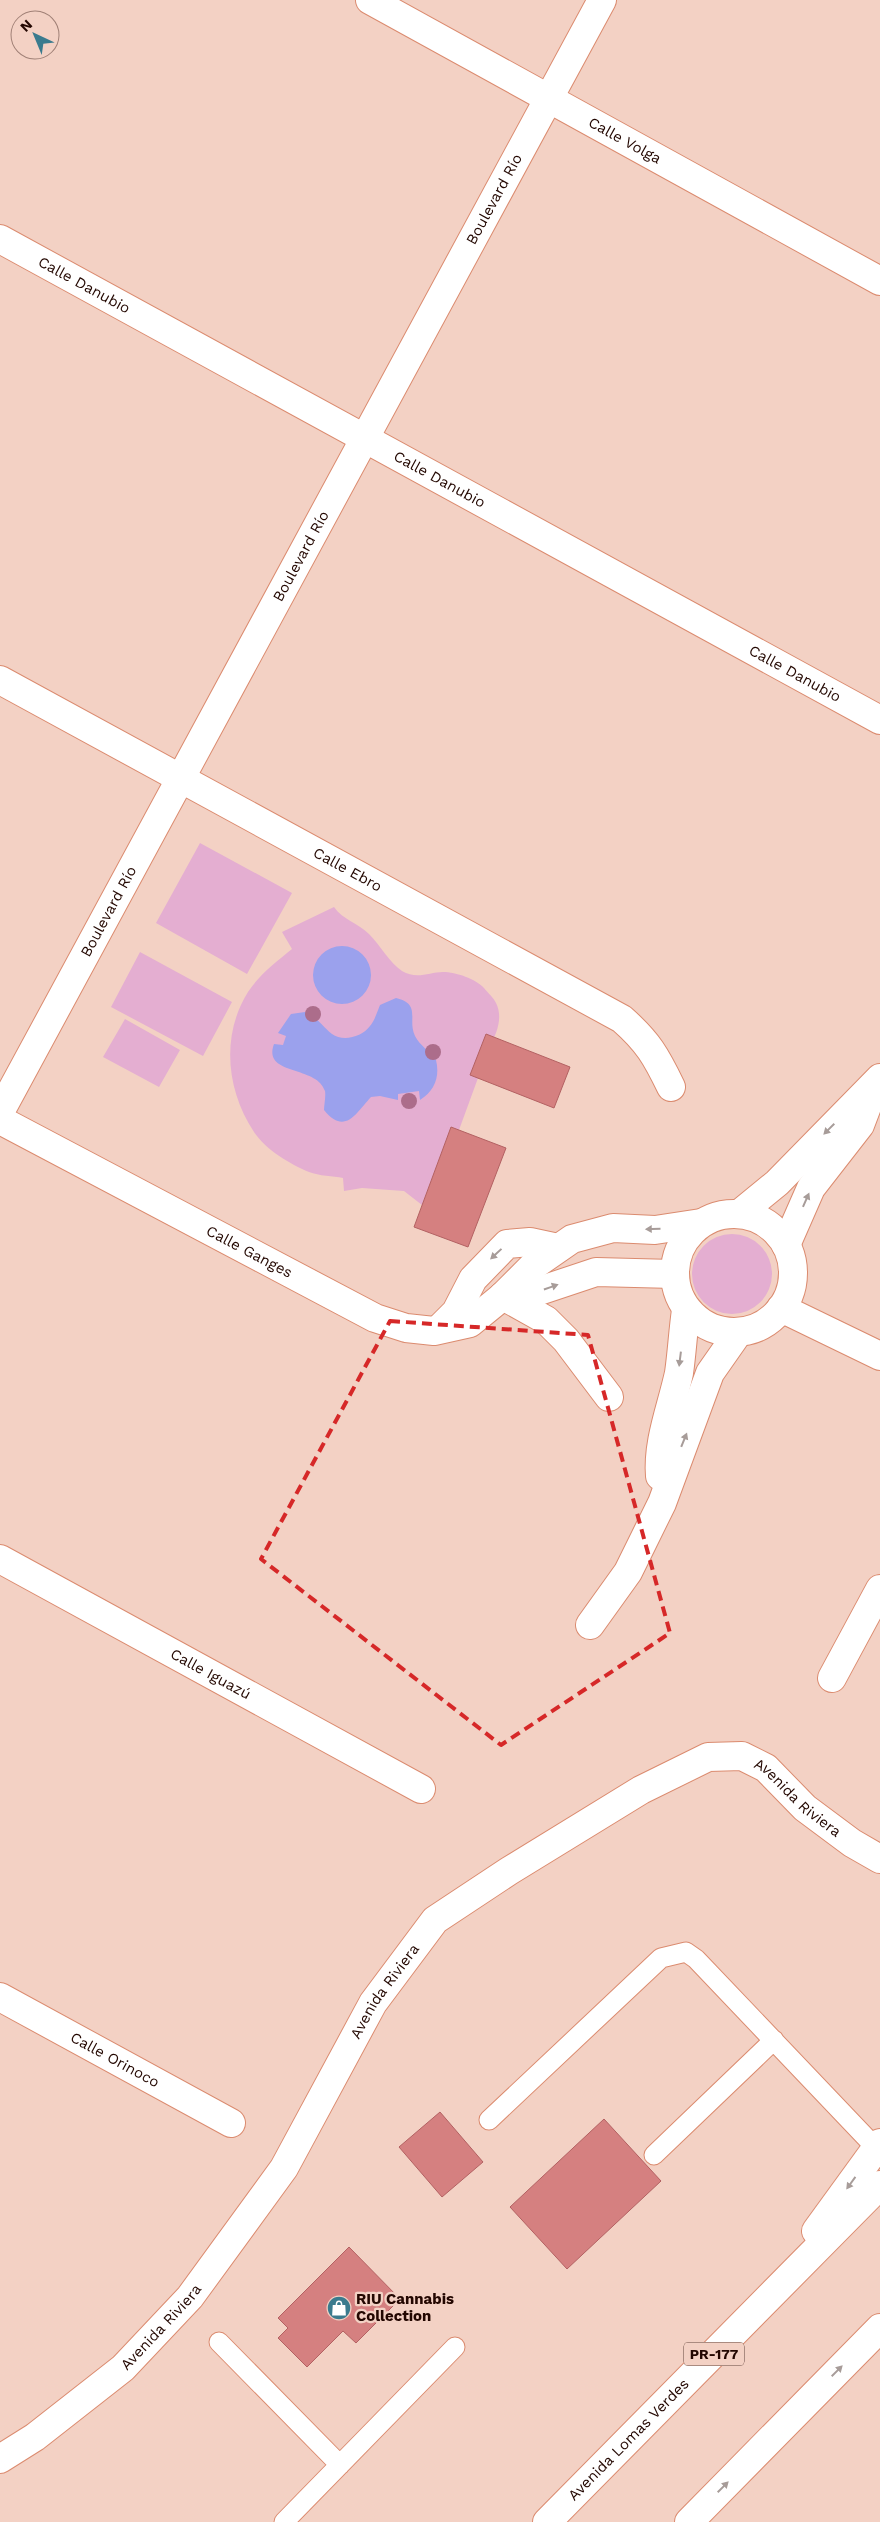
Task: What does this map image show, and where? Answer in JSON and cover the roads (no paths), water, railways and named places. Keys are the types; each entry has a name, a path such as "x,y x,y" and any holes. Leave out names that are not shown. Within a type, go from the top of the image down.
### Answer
{"main road":[{"name":"Calle Volga","path":"370,0 880,281"},
{"name":"Boulevard Río","path":"0,1112 602,0"},
{"name":"Calle Danubio","path":"0,239 880,720"},
{"name":"Calle Ebro","path":"0,680 622,1019 654,1053 670,1087"},
{"path":"739,1214 776,1183 878,1080"},
{"path":"786,1244 811,1188 860,1125 878,1080"},
{"name":"Calle Ganges","path":"0,1120 375,1318 406,1328 440,1329 470,1323 504,1296 533,1266 572,1239 613,1228 655,1230 701,1223"},
{"path":"739,1214 758,1218 774,1230 786,1244 793,1264 792,1283 787,1302 774,1318 757,1328 738,1333 719,1331 700,1324 686,1310 676,1293 674,1274 677,1254 687,1237 701,1223 719,1215 739,1214"},
{"path":"440,1329 465,1298 473,1279 507,1244 530,1242 558,1248"},
{"path":"504,1296 539,1291 596,1272 674,1274"},
{"path":"504,1296 546,1320 566,1340 609,1397"},
{"path":"782,1308 880,1356"},
{"path":"662,1503 659,1466 679,1372 686,1310"},
{"path":"590,1625 628,1572 662,1503 710,1373 738,1333"},
{"name":"Calle Iguazú","path":"0,1559 421,1789"},
{"path":"832,1678 880,1589"},
{"name":"Avenida Riviera","path":"0,2459 35,2437 123,2368 190,2297 284,2168 372,2003 435,1920 509,1871 641,1790 708,1757 742,1756 766,1768 805,1808 852,1843 880,1859"},
{"name":"Calle Orinoco","path":"0,1997 231,2123"},
{"path":"760,2307 878,2146"},
{"name":"Avenida Lomas Verdes","path":"547,2522 880,2185"},
{"path":"689,2522 880,2328"}],"lane":[{"path":"489,2120 661,1958 674,1953 686,1952 696,1959 878,2146"},
{"path":"654,2155 774,2040"},
{"path":"219,2342 340,2465"},
{"path":"284,2522 455,2347"}],"water":[{"path":"336,946 348,946 363,954 371,969 371,981 363,996 348,1004 336,1004 321,996 313,981 313,969 321,954"},
{"path":"396,998 409,1004 415,1036 436,1060 437,1077 433,1088 420,1100 419,1091 398,1094 398,1100 380,1096 371,1097 350,1119 344,1122 331,1118 324,1110 325,1091 320,1083 312,1077 283,1066 276,1061 272,1054 274,1044 283,1045 286,1036 278,1033 291,1014 305,1012 313,1016 332,1034 341,1038 352,1037 367,1030 375,1019 380,1005"}],"place":[{"name":"RIU Cannabis Collection","path":"339,2308"}]}
